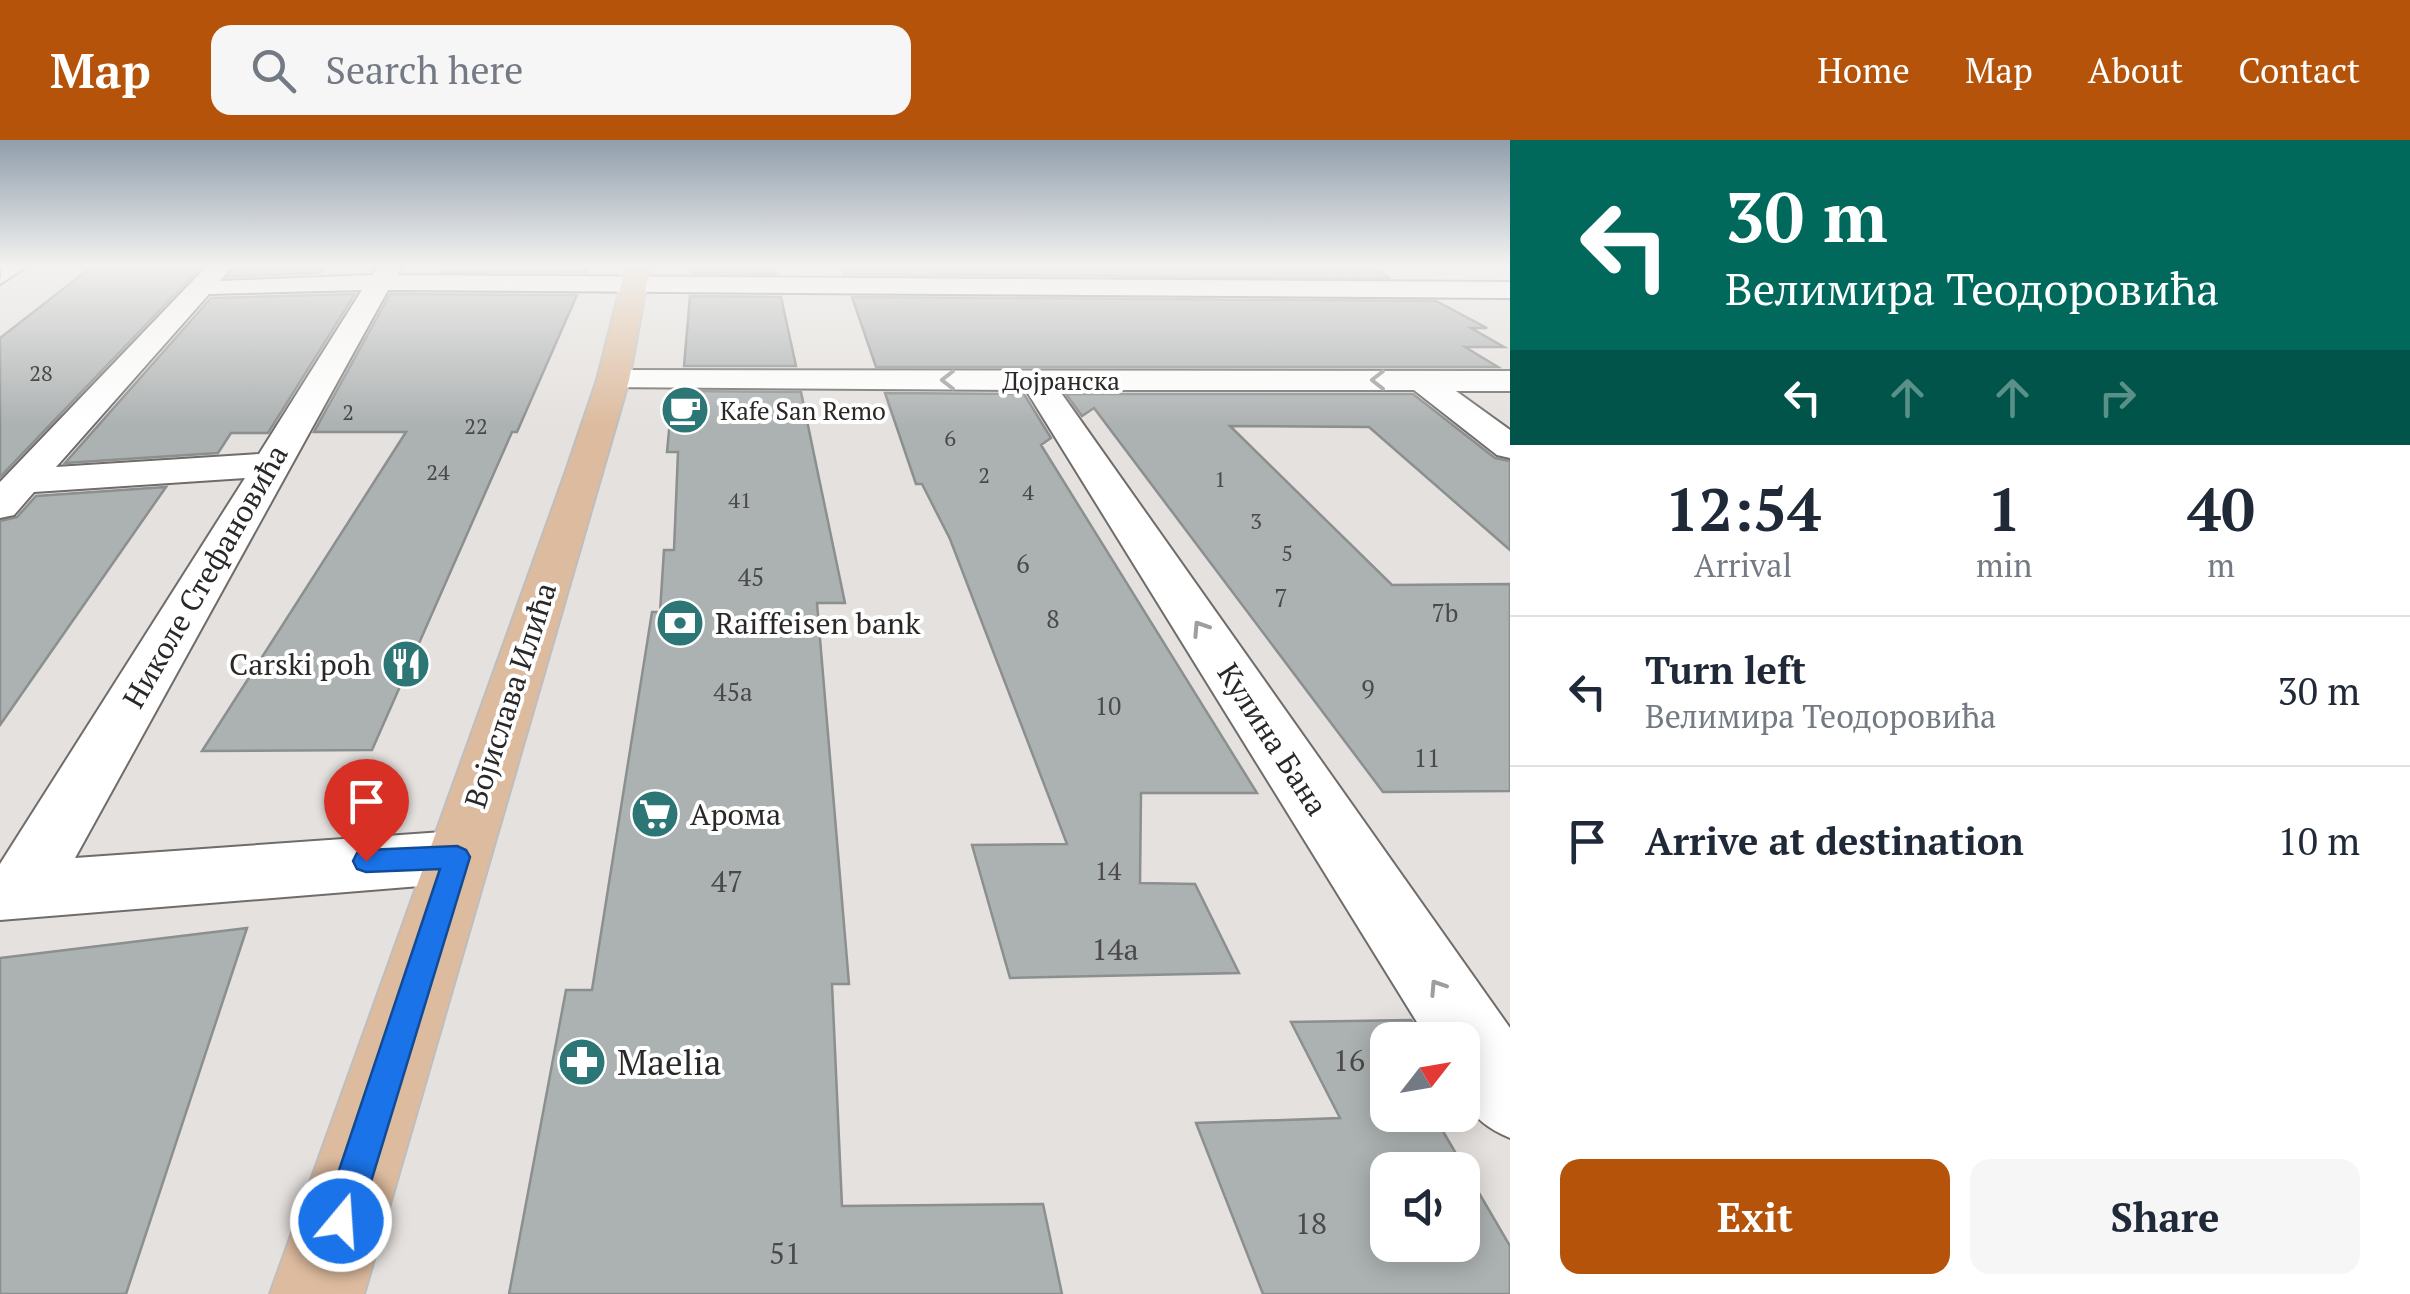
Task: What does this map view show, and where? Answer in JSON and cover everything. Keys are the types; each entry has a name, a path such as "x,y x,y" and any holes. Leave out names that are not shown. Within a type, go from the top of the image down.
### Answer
{"main road":[{"name":"Војислава Илића","path":"317,1294 613,380 626,319"}],"street":[{"path":"11,494 175,319"},
{"name":"Николе Стефановића","path":"11,890 357,319"},
{"name":"Дојранска","path":"613,380 1510,382"},
{"name":"Кулина Бана","path":"1036,380 1510,1097"},
{"path":"1422,380 1510,446"},
{"path":"11,494 268,465"},
{"path":"11,890 388,859 457,857"}],"building":[{"path":"25,319 151,319 0,477 0,338"},
{"path":"193,319 339,319 268,433 231,433 218,453 65,463"},
{"path":"376,319 567,319 517,432 512,432 372,750 202,751 406,432 314,432"},
{"path":"688,319 786,319 796,366 684,366"},
{"path":"859,319 1470,319 1487,328 1471,328 1504,347 1465,347 1498,367 876,367"},
{"path":"680,391 801,392 845,603 817,603 849,984 832,984 842,1206 1043,1204 1062,1294 509,1294 566,990 592,990 652,612 660,612 664,550 674,550 678,452 667,452 672,399 679,399"},
{"path":"885,393 1024,394 1051,438 1041,445 1257,793 1141,793 1140,883 1195,884 1239,973 1010,978 972,845 1067,844 950,539 922,484 916,484"},
{"path":"1066,394 1413,394 1495,458 1510,461 1510,550 1369,427 1230,426 1392,585 1510,584 1510,791 1383,792 1094,408 1082,416"},
{"path":"166,487 0,725 0,521 17,517 36,496"},
{"path":"247,928 126,1294 0,1294 0,958"},
{"path":"1411,1020 1370,1022 1370,1132 1443,1132 1455,1152 1370,1152 1370,1262 1480,1262 1480,1195 1510,1246 1510,1294 1263,1294 1196,1123 1340,1118 1291,1022"}],"place":[{"name":"Kafe San Remo","path":"685,410"},
{"name":"Raiffeisen bank","path":"680,623"},
{"name":"Carski poh","path":"406,664"},
{"name":"Арома","path":"655,814"},
{"name":"Maelia","path":"582,1062"}],"route":[{"path":"341,1221 457,857 366,861"}]}
